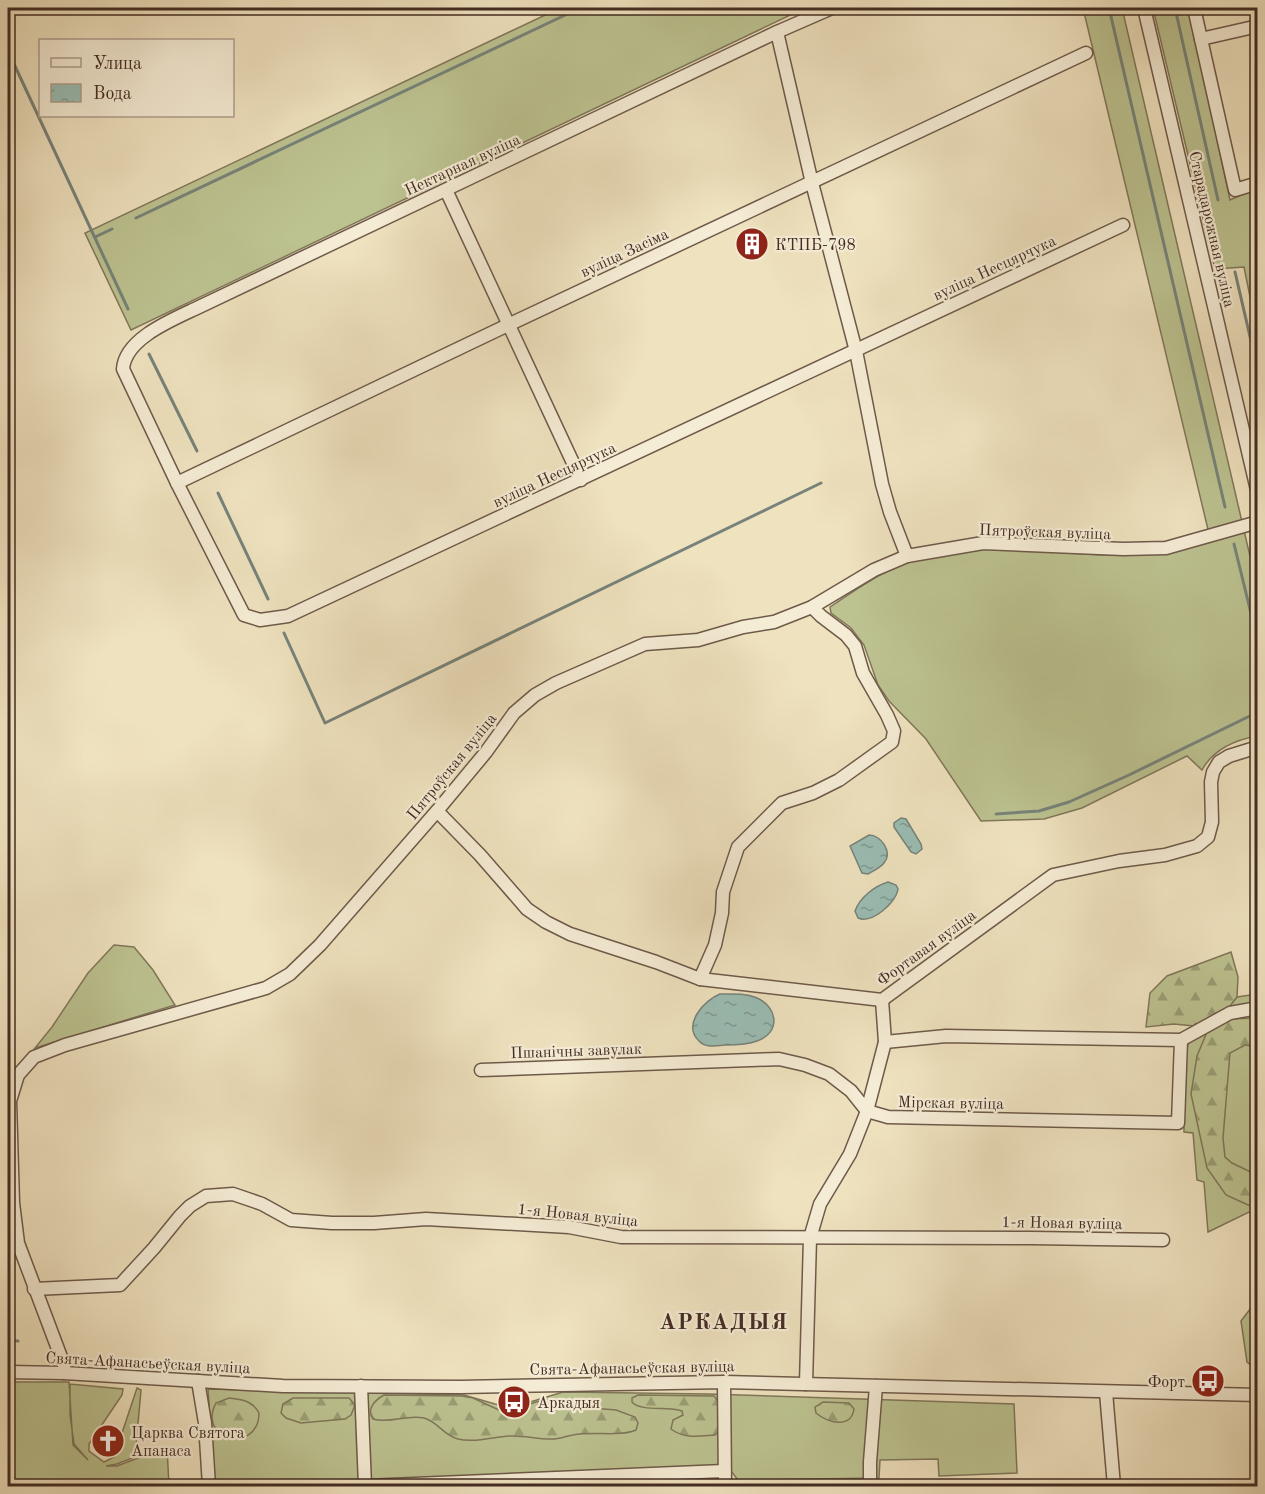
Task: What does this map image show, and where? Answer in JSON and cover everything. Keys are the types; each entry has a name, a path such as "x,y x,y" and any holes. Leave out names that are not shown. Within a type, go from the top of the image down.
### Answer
{"street":[{"name":"Нектарная вуліца","path":"123,369 127,355 135,345 162,326 777,32 832,8"},
{"name":"Старадарожная вуліца","path":"1144,8 1257,494"},
{"name":"Старадарожная вуліца","path":"1194,8 1235,190 1257,183"},
{"path":"1201,39 1257,26"},
{"path":"777,32 812,183 856,351 882,483 890,512 907,556"},
{"name":"вуліца Засіма","path":"177,483 508,324 1086,53"},
{"path":"446,190 581,480"},
{"name":"вуліца Несцярчука","path":"123,369 177,483 244,615 260,620 288,616 1123,225"},
{"name":"Пятроўская вуліца","path":"64,1372 64,1365 18,1244 13,1192 10,1101 18,1076 34,1057 65,1045 266,988 291,974 356,906 486,752 514,713 535,695 556,683 645,645 698,640 743,627 774,622 812,607 874,570 907,556 983,543 1123,549 1166,548 1257,522"},
{"path":"700,979 715,945 722,913 723,892 738,846 782,803 813,793 839,780 892,742 894,731 887,714 862,673 855,646 846,634 812,607"},
{"name":"Фортавая вуліца","path":"436,811 480,855 527,909 570,934 700,979 882,1000 1053,875 1119,861 1166,855 1197,846 1208,837 1212,822 1213,772 1220,762 1229,756 1257,747"},
{"path":"806,1384 810,1238 820,1204 850,1154 867,1111 885,1042 882,1000"},
{"path":"885,1042 946,1036 1181,1040 1230,1013 1257,1008"},
{"name":"Мірская вуліца","path":"867,1111 888,1118 1178,1123 1181,1040"},
{"name":"Пшанічны завулак","path":"481,1070 779,1059 829,1074 851,1091 867,1111"},
{"name":"1-я Новая вуліца","path":"34,1289 120,1285 190,1206 206,1196 232,1194 262,1204 291,1220 332,1223 426,1219 569,1227 621,1237 1163,1240"},
{"name":"Свята-Афанасьеўская вуліца","path":"8,1372 64,1372 283,1386 493,1386 724,1382 1257,1395"},
{"path":"198,1381 205,1423 209,1486"},
{"path":"724,1382 725,1486"},
{"path":"361,1386 365,1486 724,1471"},
{"path":"870,1486 876,1386"},
{"path":"1106,1392 1114,1486"}],"green space":[{"path":"560,8 805,8 131,330 85,233"},
{"path":"1083,8 1122,8 1257,586 1257,736 1225,747 1212,757 1202,770 1187,756 1082,808 1044,819 981,821 926,739 889,701 878,685 864,645 851,628 831,613 830,607 866,583 903,564 931,555 954,551 1000,548 1129,555 1164,552 1211,542"},
{"path":"1153,8 1189,8 1230,200 1257,188 1257,331 1244,267 1215,269"},
{"path":"114,945 134,947 153,970 175,1005 35,1048 88,973"},
{"path":"1231,952 1238,977 1237,997 1230,1006 1216,1017 1194,1026 1174,1024 1146,1027 1150,993 1167,976"},
{"path":"1257,994 1257,1217 1249,1212 1208,1232 1204,1182 1197,1180 1193,1133 1184,1132 1188,1045 1191,1033 1200,1022 1227,1007 1237,997"},
{"path":"1257,1018 1257,1047 1245,1045 1230,1053 1223,1138 1225,1157 1257,1175 1257,1209 1226,1195 1207,1168 1191,1094 1197,1056 1207,1032 1228,1019"},
{"path":"1257,1300 1257,1370 1247,1362 1241,1321"},
{"path":"8,1382 69,1382 70,1398 70,1384 123,1389 122,1395 89,1444 89,1451 104,1462 114,1457 137,1388 141,1390 135,1457 106,1466 117,1466 167,1447 169,1486 8,1486","holes":["72,1430 74,1444 88,1460 73,1445"]},
{"path":"208,1389 464,1395 495,1404 517,1406 563,1392 709,1394 1014,1404 1017,1473 939,1476 938,1459 880,1460 879,1478 738,1480 727,1466 218,1486 214,1483"},
{"path":"384,1395 462,1396 473,1398 501,1411 510,1411 536,1402 554,1399 574,1403 579,1407 616,1410 635,1417 638,1423 636,1430 622,1433 581,1434 553,1439 514,1436 464,1440 453,1437 424,1418 373,1419 370,1412 372,1405"},
{"path":"638,1395 714,1396 719,1402 720,1430 715,1435 697,1436 686,1436 676,1432 671,1429 673,1420 683,1415 682,1411 636,1405 632,1402 632,1398"},
{"path":"229,1398 250,1403 259,1413 256,1426 249,1434 240,1438 230,1438 221,1434 214,1426 212,1416 216,1403"},
{"path":"293,1398 349,1398 355,1405 351,1415 345,1419 301,1423 286,1418 281,1413 283,1404"},
{"path":"823,1402 849,1403 854,1409 852,1415 844,1422 827,1419 816,1413 815,1407"}],"water":[{"path":"901,818 906,819 921,844 922,849 916,854 911,852 894,827 894,823"},
{"path":"869,835 881,841 887,854 882,865 868,874 862,873 850,846"},
{"path":"888,882 896,885 898,889 888,906 870,918 858,918 855,911 860,901 873,889"},
{"path":"720,994 748,995 764,1002 773,1013 774,1020 770,1032 757,1041 745,1044 711,1046 701,1043 694,1035 694,1021 702,1007"}],"waterway":[{"path":"136,218 580,8"},
{"path":"1109,8 1225,507"},
{"path":"1175,8 1218,200"},
{"path":"8,51 128,309"},
{"path":"95,237 112,229"},
{"path":"1235,272 1258,371"},
{"path":"149,354 197,451"},
{"path":"284,633 325,723 821,483"},
{"path":"218,493 268,599"},
{"path":"1234,544 1258,642"},
{"path":"996,814 1039,811 1069,802 1258,712"},
{"path":"8,1340 18,1341"}],"place":[{"name":"КТПБ-798","path":"752,244"},
{"name":"Форт","path":"1208,1381"},
{"name":"Аркадыя","path":"514,1402"},
{"name":"Царква Святога Апанаса","path":"108,1441"}],"district":[{"name":"АРКАДЫЯ","path":"724,1321"}]}
